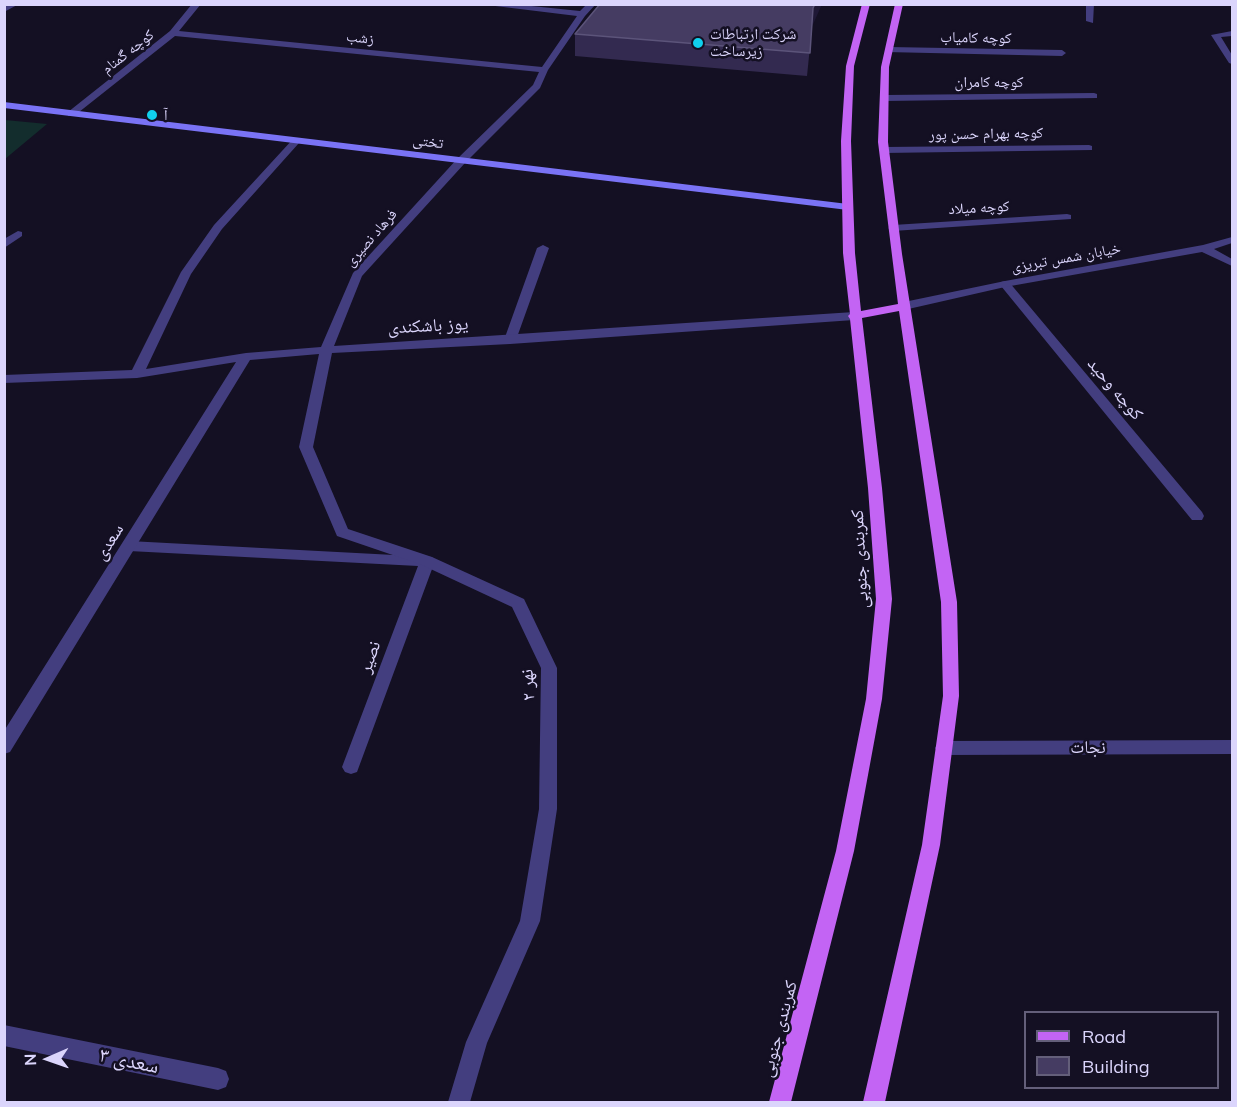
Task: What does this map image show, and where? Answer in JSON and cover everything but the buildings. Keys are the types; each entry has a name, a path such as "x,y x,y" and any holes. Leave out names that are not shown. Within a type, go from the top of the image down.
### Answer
{"main road":[{"name":"کمربندی جنوبی","path":"780,1102 845,851 874,699 884,599 875,488 854,316 846,141 850,66 866,4"},
{"path":"874,1102 931,845 951,696 949,602 904,306 884,150 885,67 899,4"},
{"name":"تختی","path":"4,105 848,207"},
{"path":"854,316 904,306"}],"street":[{"path":"4,10 15,4"},
{"name":"کوچه گمنام","path":"71,114 173,33 197,4"},
{"path":"483,4 582,14"},
{"name":"فرهاد نصیری","path":"326,350 357,275 461,161 537,86 544,69 582,14 592,4"},
{"path":"1090,4 1090,21"},
{"name":"زشب","path":"173,33 544,69"},
{"path":"1233,34 1215,35 1233,61"},
{"name":"کوچه کامیاب","path":"889,51 1062,53"},
{"name":"کوچه کامران","path":"885,98 1094,96"},
{"path":"137,374 185,274 219,227 296,141"},
{"name":"کوچه بهرام حسن پور","path":"884,150 1089,148"},
{"name":"کوچه میلاد","path":"893,228 1067,217"},
{"path":"4,245 18,234"},
{"name":"خیابان شمس تبریزی","path":"904,306 1005,284 1204,248 1233,240"},
{"path":"510,340 543,248"},
{"path":"1204,248 1233,263"},
{"name":"کوچه وحید","path":"1005,284 1197,516"},
{"name":"یوز باشکندی","path":"4,379 137,374 246,357 326,350 510,340 854,316"},
{"name":"نهر ۲","path":"326,350 306,447 342,532 427,561 518,603 549,668 548,809 530,921 477,1042 459,1102"},
{"name":"سعدی","path":"4,747 246,357"},
{"path":"129,546 427,561"},
{"name":"نصیر","path":"351,767 427,561"},
{"name":"نجات","path":"944,748 1233,747"},
{"name":"سعدی ۳","path":"4,1035 218,1079"}],"green space":[{"path":"5,120 47,124 5,159"}],"place":[{"name":"شرکت ارتباطات زیرساخت","path":"698,43"},
{"name":"آ","path":"152,115"}]}
